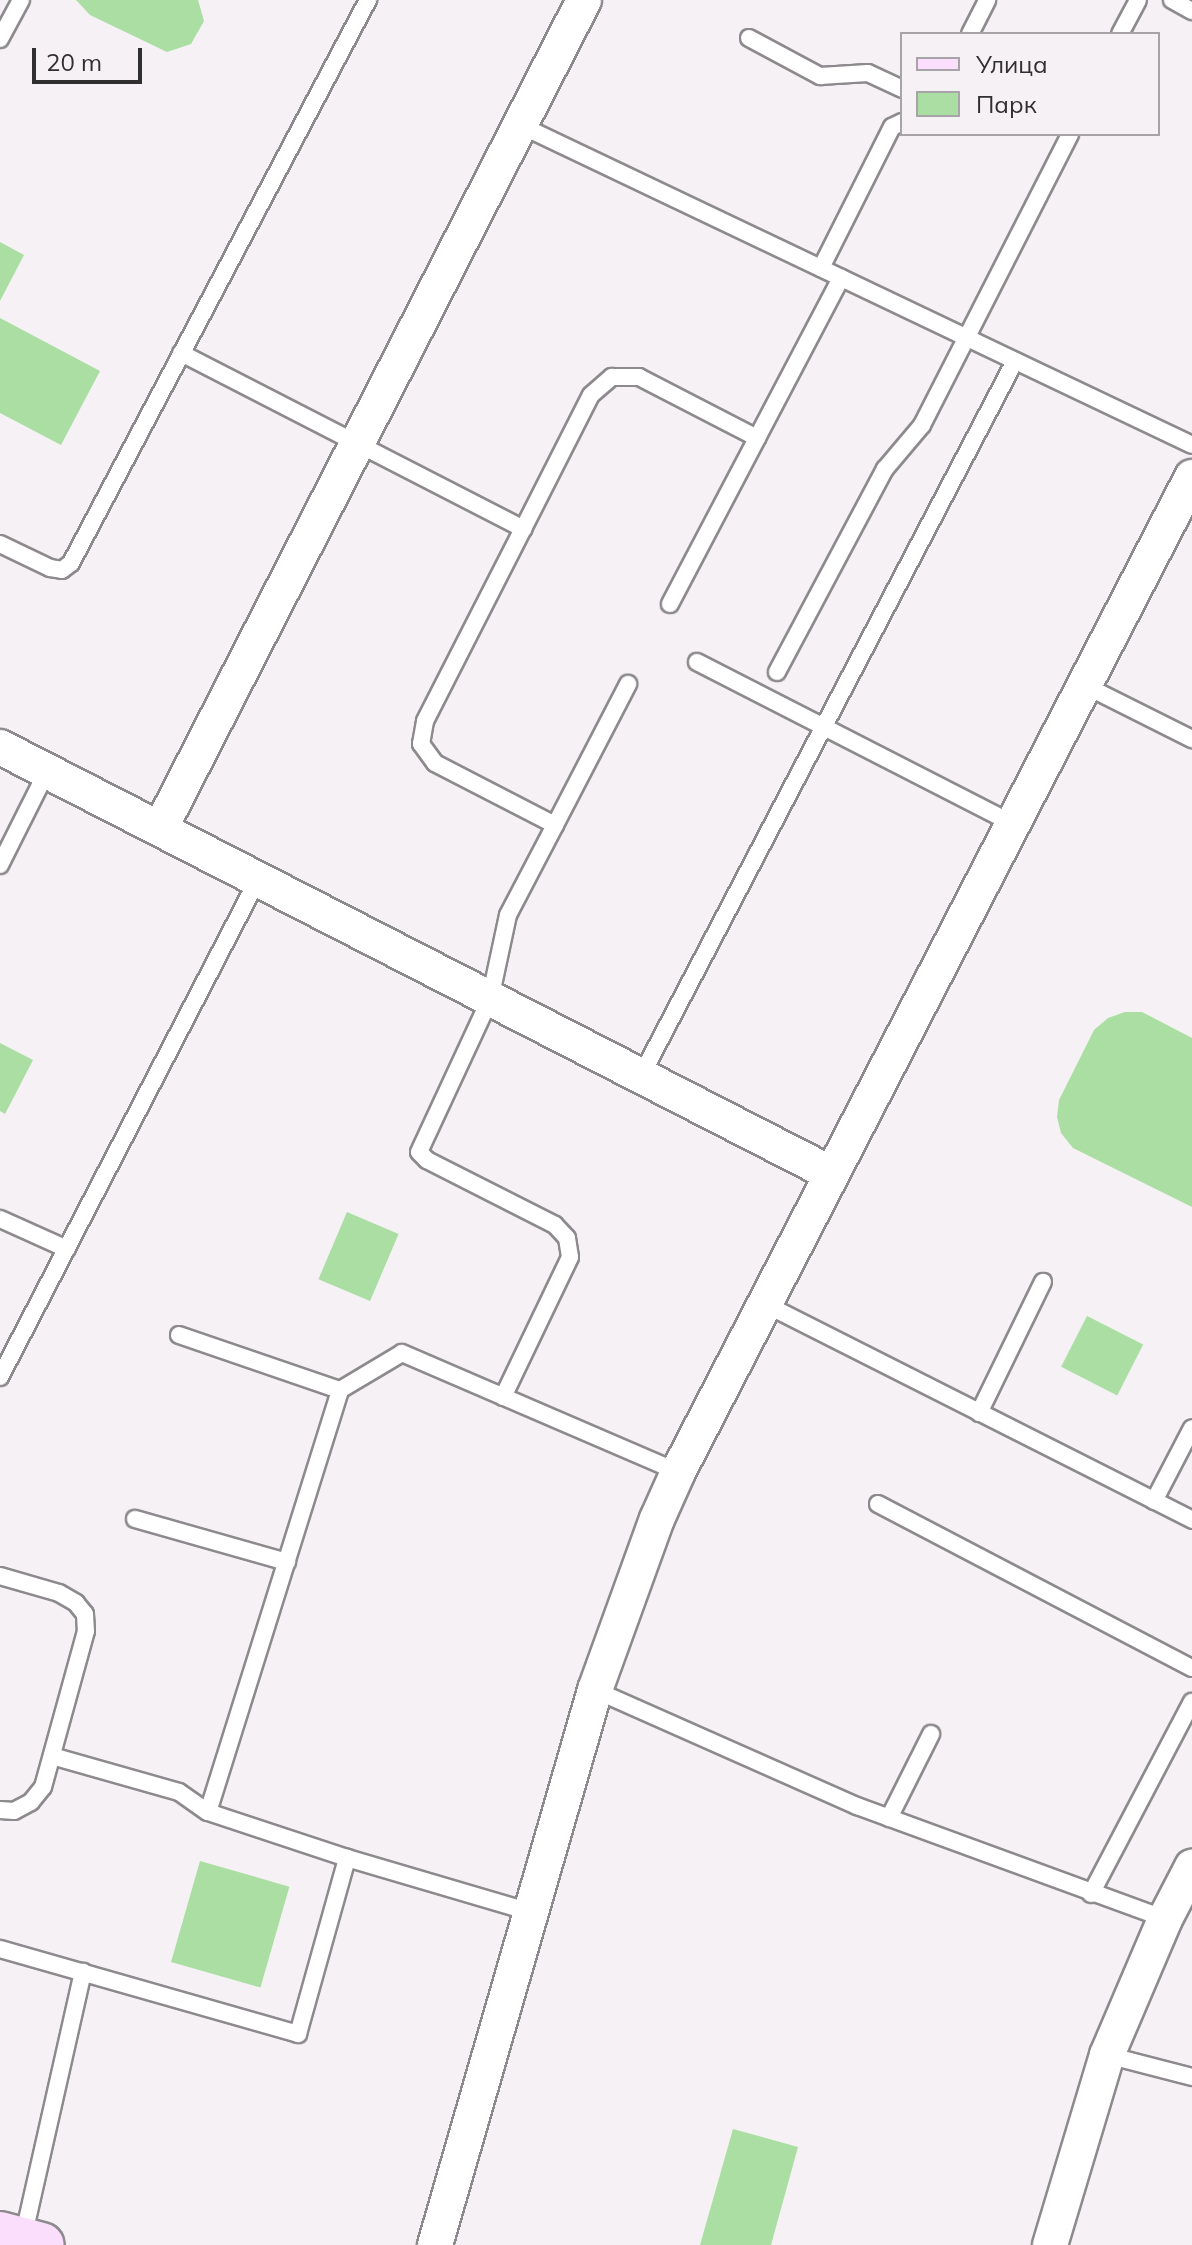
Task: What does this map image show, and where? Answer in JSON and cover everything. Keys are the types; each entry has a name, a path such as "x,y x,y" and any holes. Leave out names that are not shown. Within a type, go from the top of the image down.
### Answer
{"street":[{"path":"160,829 584,0"},
{"path":"435,2245 595,1690 678,1472 1192,477"},
{"path":"0,747 832,1174"},
{"path":"1050,2245 1107,2055 1165,1919 1192,1867"}],"lane":[{"path":"0,39 21,0"},
{"path":"0,544 50,568 62,570 71,563 368,0"},
{"path":"971,32 987,0"},
{"path":"1121,32 1138,0"},
{"path":"1172,0 1192,11"},
{"path":"749,38 820,76 868,73 900,88"},
{"path":"821,268 892,127 900,123"},
{"path":"520,125 1192,445"},
{"path":"777,672 885,469 922,425 1069,136"},
{"path":"670,604 841,278"},
{"path":"181,353 523,529"},
{"path":"641,1076 1015,361"},
{"path":"555,825 435,763 421,744 425,721 591,395 612,377 639,377 757,438"},
{"path":"697,662 1014,824"},
{"path":"503,1397 570,1257 567,1238 555,1225 427,1160 419,1152 490,999 508,915 628,684"},
{"path":"1084,685 1192,739"},
{"path":"0,865 47,771"},
{"path":"0,1377 258,879"},
{"path":"0,1219 67,1249"},
{"path":"979,1413 1043,1282"},
{"path":"765,1304 1192,1520"},
{"path":"179,1335 340,1390"},
{"path":"208,1812 340,1390 402,1353 678,1472"},
{"path":"1154,1501 1192,1428"},
{"path":"878,1504 1192,1668"},
{"path":"135,1519 287,1562"},
{"path":"0,1576 59,1593 76,1603 85,1614 86,1631 43,1787 31,1802 14,1811 0,1810"},
{"path":"595,1690 889,1818 1165,1919"},
{"path":"1091,1894 1192,1702"},
{"path":"889,1818 931,1734"},
{"path":"52,1756 179,1792 208,1812 347,1858 531,1912"},
{"path":"0,1949 298,2034 347,1858"},
{"path":"21,2240 83,1972"},
{"path":"1107,2055 1192,2077"}],"green space":[{"path":"76,0 198,0 204,21 191,44 167,52 90,15"},
{"path":"0,242 24,255 0,301"},
{"path":"0,318 100,371 61,445 0,413"},
{"path":"1125,1012 1142,1012 1192,1038 1192,1207 1073,1148 1061,1133 1057,1117 1059,1100 1094,1030 1108,1018"},
{"path":"0,1043 33,1060 5,1114 0,1111"},
{"path":"347,1212 399,1234 370,1301 318,1279"},
{"path":"1087,1316 1143,1345 1117,1395 1061,1367"},
{"path":"200,1861 289,1887 260,1988 171,1962"},
{"path":"733,2129 798,2147 771,2245 700,2245"}]}
